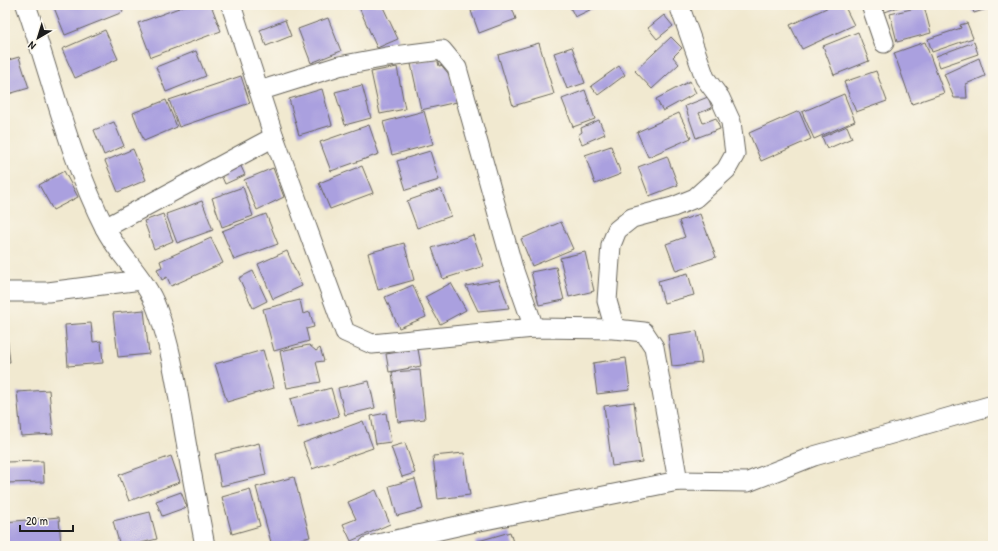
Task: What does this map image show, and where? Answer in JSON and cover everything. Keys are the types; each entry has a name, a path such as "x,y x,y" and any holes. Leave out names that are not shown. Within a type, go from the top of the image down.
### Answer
{"street":[{"path":"26,5 63,120 88,190 105,228 141,280 157,307 166,338 205,546"},
{"path":"231,5 274,137 345,332 372,344 534,328 616,329 644,332 654,347 678,481"},
{"path":"616,329 608,301 610,245 616,230 632,218 673,207 695,198 726,170 735,154 731,122 720,98 705,78 679,5"},
{"path":"871,5 884,43"},
{"path":"259,91 339,66 401,55 442,50 456,68 514,271 534,328"},
{"path":"105,228 274,137"},
{"path":"5,292 48,292 141,280"},
{"path":"369,546 411,541 678,481 748,482 814,456 993,405"}],"building":[{"path":"53,5 120,5 123,12 65,35"},
{"path":"187,5 211,5 221,31 151,57 138,23"},
{"path":"358,5 382,5 398,39 377,48"},
{"path":"486,5 511,5 516,19 479,33 471,11"},
{"path":"569,5 600,5 575,17"},
{"path":"833,5 844,5 854,25 802,49 790,25"},
{"path":"883,5 904,5 885,12"},
{"path":"971,5 993,5 993,7 974,13"},
{"path":"924,6 931,33 897,42 890,14"},
{"path":"664,15 673,26 657,39 648,28"},
{"path":"328,18 341,51 311,63 298,29"},
{"path":"285,20 291,36 266,46 260,30"},
{"path":"967,23 973,38 932,52 928,39 961,28 960,25"},
{"path":"105,30 118,59 75,78 62,49"},
{"path":"858,32 869,61 834,75 823,46"},
{"path":"671,37 682,48 673,57 679,64 652,89 635,71"},
{"path":"925,42 944,93 912,104 894,53"},
{"path":"974,42 978,54 940,67 936,56"},
{"path":"539,43 554,94 513,106 498,55"},
{"path":"572,47 585,83 567,89 554,53"},
{"path":"196,51 206,76 166,92 156,67"},
{"path":"19,57 29,88 5,95 5,61"},
{"path":"437,58 439,66 448,64 457,102 421,110 411,64"},
{"path":"979,58 985,76 966,84 967,98 954,98 944,74"},
{"path":"619,66 625,75 598,95 591,86"},
{"path":"397,67 405,109 380,114 371,72"},
{"path":"876,71 887,101 856,112 844,82"},
{"path":"241,76 250,103 179,127 169,100"},
{"path":"690,81 696,93 663,111 656,99"},
{"path":"362,85 371,118 345,125 335,92"},
{"path":"322,89 332,125 299,135 289,99"},
{"path":"585,90 595,119 573,127 562,99"},
{"path":"844,94 855,121 814,139 802,112"},
{"path":"708,97 712,108 699,113 703,123 716,118 720,129 696,138 685,106"},
{"path":"166,100 177,127 144,141 133,113"},
{"path":"424,111 433,144 392,155 383,122"},
{"path":"799,111 811,139 761,161 749,133"},
{"path":"679,113 691,138 648,157 637,132"},
{"path":"599,120 605,134 582,144 578,135 582,132 581,128"},
{"path":"114,122 124,146 104,155 94,130"},
{"path":"369,125 379,154 331,171 320,142"},
{"path":"847,126 852,138 827,149 822,137"},
{"path":"611,146 621,174 595,184 585,155"},
{"path":"133,149 146,180 118,192 105,161"},
{"path":"430,151 439,180 406,190 397,161"},
{"path":"667,156 678,185 649,196 638,167"},
{"path":"239,162 245,175 225,184 219,170"},
{"path":"362,166 373,193 330,209 319,183"},
{"path":"273,168 284,197 257,210 244,180"},
{"path":"64,171 78,197 53,210 39,185"},
{"path":"243,187 253,216 222,227 212,198"},
{"path":"441,189 451,216 417,228 407,201"},
{"path":"202,201 213,230 177,243 166,214"},
{"path":"163,214 173,241 154,249 144,221"},
{"path":"266,214 278,244 234,260 222,231"},
{"path":"700,214 716,257 676,271 666,244 685,237 679,221"},
{"path":"561,222 573,249 532,266 521,239"},
{"path":"473,235 484,266 443,279 432,248"},
{"path":"211,238 223,263 171,286 167,277 162,280 157,269 162,267 160,261"},
{"path":"404,243 414,280 378,290 368,253"},
{"path":"287,251 302,286 273,299 258,264"},
{"path":"585,252 594,291 569,297 560,258"},
{"path":"556,267 564,300 539,305 531,272"},
{"path":"253,271 267,301 253,308 239,278"},
{"path":"688,273 694,295 664,303 658,281"},
{"path":"499,280 509,308 478,311 466,286"},
{"path":"451,283 466,310 440,324 425,297"},
{"path":"413,285 426,317 399,328 385,297"},
{"path":"300,300 303,314 310,312 314,327 306,329 309,341 274,351 263,309"},
{"path":"144,310 149,354 118,357 113,313"},
{"path":"91,323 93,342 101,341 103,363 68,366 65,325"},
{"path":"697,331 702,363 672,366 668,335"},
{"path":"5,336 7,336 10,362 5,362"},
{"path":"309,345 316,351 320,348 324,361 316,362 321,382 287,388 280,351"},
{"path":"418,349 421,366 389,372 386,354"},
{"path":"263,350 274,388 227,402 215,364"},
{"path":"626,358 630,390 597,394 593,363"},
{"path":"420,370 425,419 398,422 392,372"},
{"path":"369,381 375,408 345,415 338,388"},
{"path":"331,388 339,416 298,428 290,399"},
{"path":"49,390 53,434 21,436 17,392"},
{"path":"634,402 642,462 612,466 604,406"},
{"path":"386,413 391,442 376,444 371,416"},
{"path":"363,421 373,448 312,469 303,443"},
{"path":"259,443 266,475 221,486 215,454"},
{"path":"405,443 415,473 402,477 391,447"},
{"path":"464,453 470,495 438,499 433,456"},
{"path":"171,456 180,482 129,501 119,475"},
{"path":"43,461 44,482 5,483 5,462"},
{"path":"294,477 310,537 272,546 256,487"},
{"path":"415,479 423,509 397,516 389,486"},
{"path":"250,489 260,526 232,534 222,497"},
{"path":"376,490 390,524 351,541 343,524 356,519 348,502"},
{"path":"181,492 187,507 162,516 156,501"},
{"path":"150,512 157,539 129,546 120,546 113,521"},
{"path":"59,517 61,546 5,546 5,522"},
{"path":"510,532 514,546 476,546 475,542"}]}
